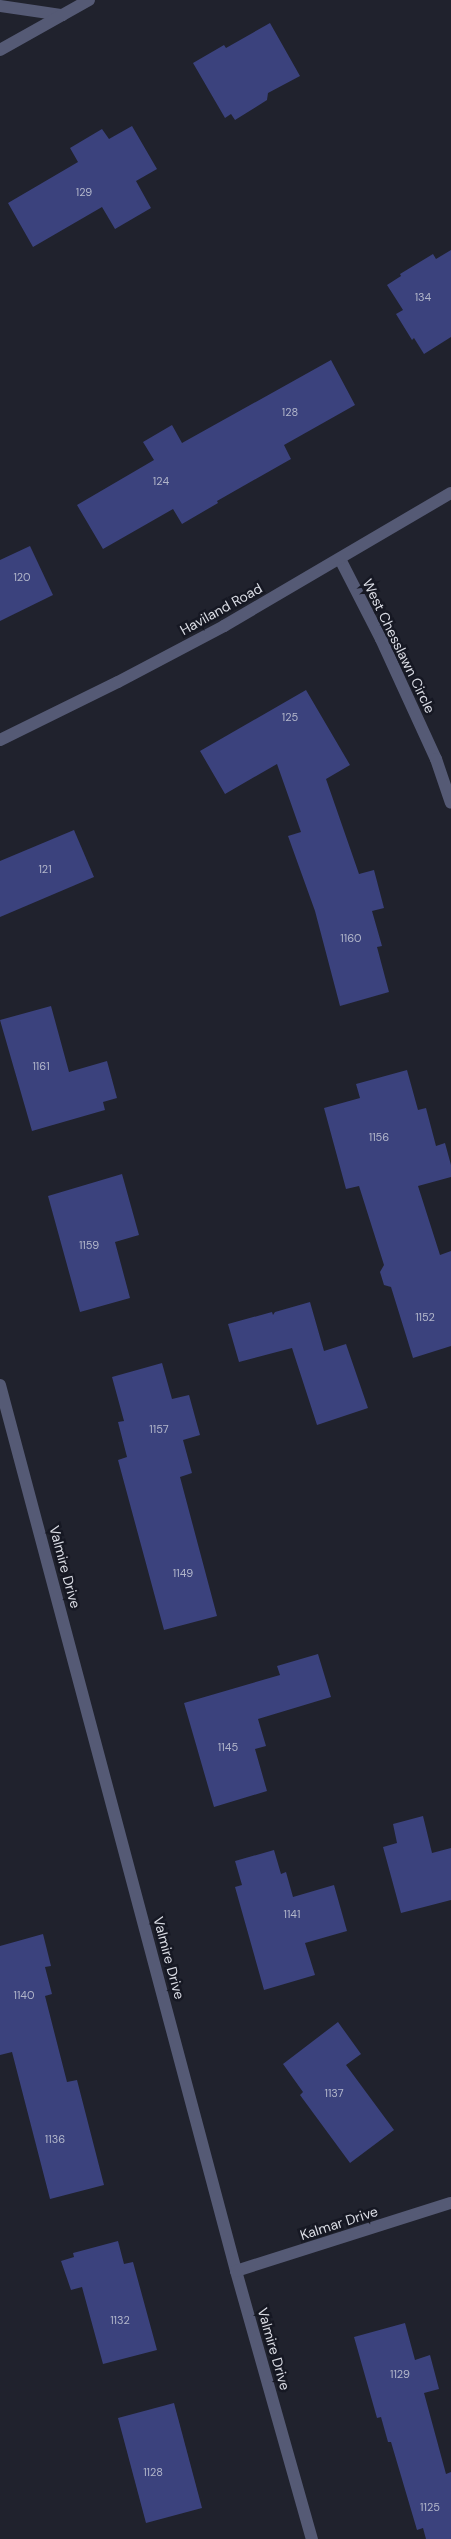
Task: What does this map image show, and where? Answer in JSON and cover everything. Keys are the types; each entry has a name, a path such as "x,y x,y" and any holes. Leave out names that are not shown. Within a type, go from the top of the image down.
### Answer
{"street":[{"path":"0,50 89,0"},
{"path":"0,6 62,15"},
{"name":"Haviland Road","path":"0,740 118,682 224,626 451,493"},
{"name":"West Chesslawn Circle","path":"340,559 381,639 436,759 451,803"},
{"name":"Valmire Drive","path":"0,1385 236,2271 312,2539"},
{"name":"Kalmar Drive","path":"236,2271 451,2203"}],"building":[{"path":"270,23 300,76 268,93 267,100 235,120 231,114 225,118 193,63 224,45 226,48"},
{"path":"132,126 157,169 136,181 151,208 115,229 102,207 33,247 8,203 78,162 70,148 102,129 109,139"},
{"path":"451,250 451,337 424,354 414,338 412,340 396,314 403,310 387,285 401,276 400,274 433,254 436,259"},
{"path":"331,360 355,405 284,445 291,459 217,501 218,503 182,524 173,509 103,549 77,505 154,460 143,442 172,425 182,443"},
{"path":"30,546 53,595 0,621 0,560"},
{"path":"306,690 350,765 326,779 359,874 374,870 384,908 372,911 382,946 377,947 389,992 340,1006 315,911 288,836 301,832 277,764 225,794 200,751"},
{"path":"74,830 94,877 0,917 0,861"},
{"path":"51,1006 69,1072 107,1061 117,1098 103,1102 105,1110 32,1131 0,1020"},
{"path":"407,1070 418,1110 426,1108 436,1146 445,1143 451,1165 451,1177 418,1186 440,1255 451,1251 451,1346 413,1358 391,1287 384,1285 380,1272 384,1265 359,1186 346,1189 324,1108 360,1098 356,1084"},
{"path":"122,1174 139,1235 115,1242 130,1298 80,1312 48,1196"},
{"path":"310,1302 324,1351 346,1344 368,1408 317,1425 292,1348 239,1362 228,1324 272,1312 273,1315 275,1312"},
{"path":"162,1363 172,1399 189,1395 200,1435 183,1440 192,1473 180,1477 217,1616 164,1630 118,1460 127,1457 118,1422 124,1421 112,1377"},
{"path":"318,1654 331,1697 258,1719 266,1746 255,1749 267,1791 214,1807 184,1703 280,1675 277,1666"},
{"path":"423,1816 432,1853 451,1848 451,1900 401,1913 383,1847 397,1843 393,1824"},
{"path":"274,1850 281,1874 286,1872 293,1897 334,1885 347,1931 305,1943 315,1975 264,1990 235,1887 242,1885 235,1861"},
{"path":"43,1934 51,1966 45,1967 52,1994 45,1996 67,2082 77,2080 104,2185 50,2199 12,2052 0,2055 0,1946"},
{"path":"338,2022 361,2054 346,2065 394,2130 350,2163 300,2095 303,2092 283,2064"},
{"path":"118,2241 124,2264 133,2262 157,2350 103,2364 82,2287 71,2290 61,2261 74,2257 73,2253"},
{"path":"405,2323 415,2360 430,2355 439,2389 424,2393 446,2474 451,2472 451,2539 426,2539 423,2528 417,2530 391,2442 388,2442 381,2417 377,2418 354,2337"},
{"path":"174,2403 202,2508 146,2523 118,2418"}]}
